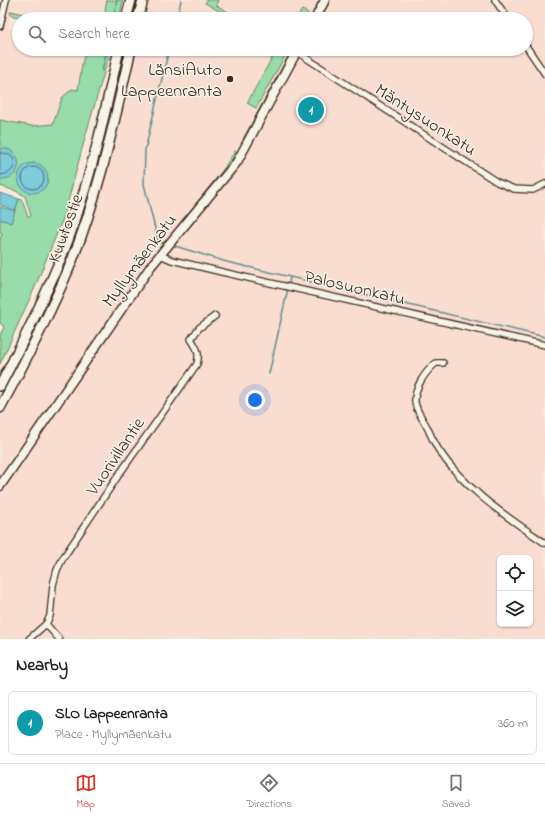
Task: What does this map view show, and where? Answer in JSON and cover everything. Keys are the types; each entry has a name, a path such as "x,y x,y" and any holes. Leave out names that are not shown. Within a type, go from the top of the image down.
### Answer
{"highway":[{"path":"128,12 131,0"},
{"path":"140,12 143,0"},
{"name":"Kuutostie","path":"0,386 34,319 52,280 68,239 93,160 117,56"},
{"name":"Kuutostie","path":"0,408 45,320 69,268 104,164 129,56"}],"main road":[{"path":"319,12 325,0"},
{"name":"Myllymäenkatu","path":"0,486 160,255 237,162 294,56"}],"street":[{"path":"0,26 6,0"},
{"path":"495,0 503,12"},
{"name":"Mäntysuonkatu","path":"306,56 497,182 514,189 533,190 545,184"},
{"path":"533,56 545,74"},
{"name":"Palosuonkatu","path":"160,255 172,260 222,272 545,345"},
{"name":"Vuorivillantie","path":"46,624 50,616 52,585 63,558 118,476 197,364 199,356 196,346 191,339 199,328 215,316"},
{"path":"443,363 436,363 430,368 420,382 415,402 417,410 438,449 469,486 498,510 545,542"},
{"path":"29,639 46,624 59,639"}],"shaded area":[{"path":"0,0 107,0 106,12 11,12 7,28 12,29 12,56 84,56 78,90 62,98 53,124 32,126 0,120"},
{"path":"148,0 545,0 545,639 0,639 0,419 46,332 72,273 93,218 120,121 135,56 533,56 533,12 145,12"}],"green space":[{"path":"107,0 123,0 120,12 106,12"},
{"path":"207,0 218,0 216,5 228,12 221,12 205,3"},
{"path":"84,56 109,56 64,216 35,287 0,364 0,335 4,327 0,323 0,240 2,233 0,232 0,219 11,222 19,199 22,200 28,217 31,216 25,196 16,191 0,186 0,120 32,126 53,124 62,98 72,89 78,90"},
{"path":"273,56 285,56 256,108 247,103"},
{"path":"288,56 290,56 245,140 243,139"},
{"path":"235,151 237,152 222,175 174,234 177,227 222,171"}],"water":[{"path":"3,148 10,150 15,154 18,160 18,165 17,171 13,175 0,179 0,149"},
{"path":"33,163 44,167 48,178 44,189 33,193 22,189 18,178 22,167"},
{"path":"0,193 19,199 15,210 0,205"},
{"path":"0,207 15,211 11,223 0,219"}],"waterway":[{"path":"114,12 117,0"},
{"path":"178,12 181,0"},
{"path":"102,71 105,56"},
{"path":"165,244 158,241 144,184 145,150 167,56"},
{"path":"175,246 227,262 545,337"},
{"path":"289,284 290,277"},
{"path":"269,374 288,288"}],"place":[{"name":"LänsiAuto Lappeenranta","path":"230,79"},
{"name":"SLO Lappeenranta","path":"311,110"}]}
